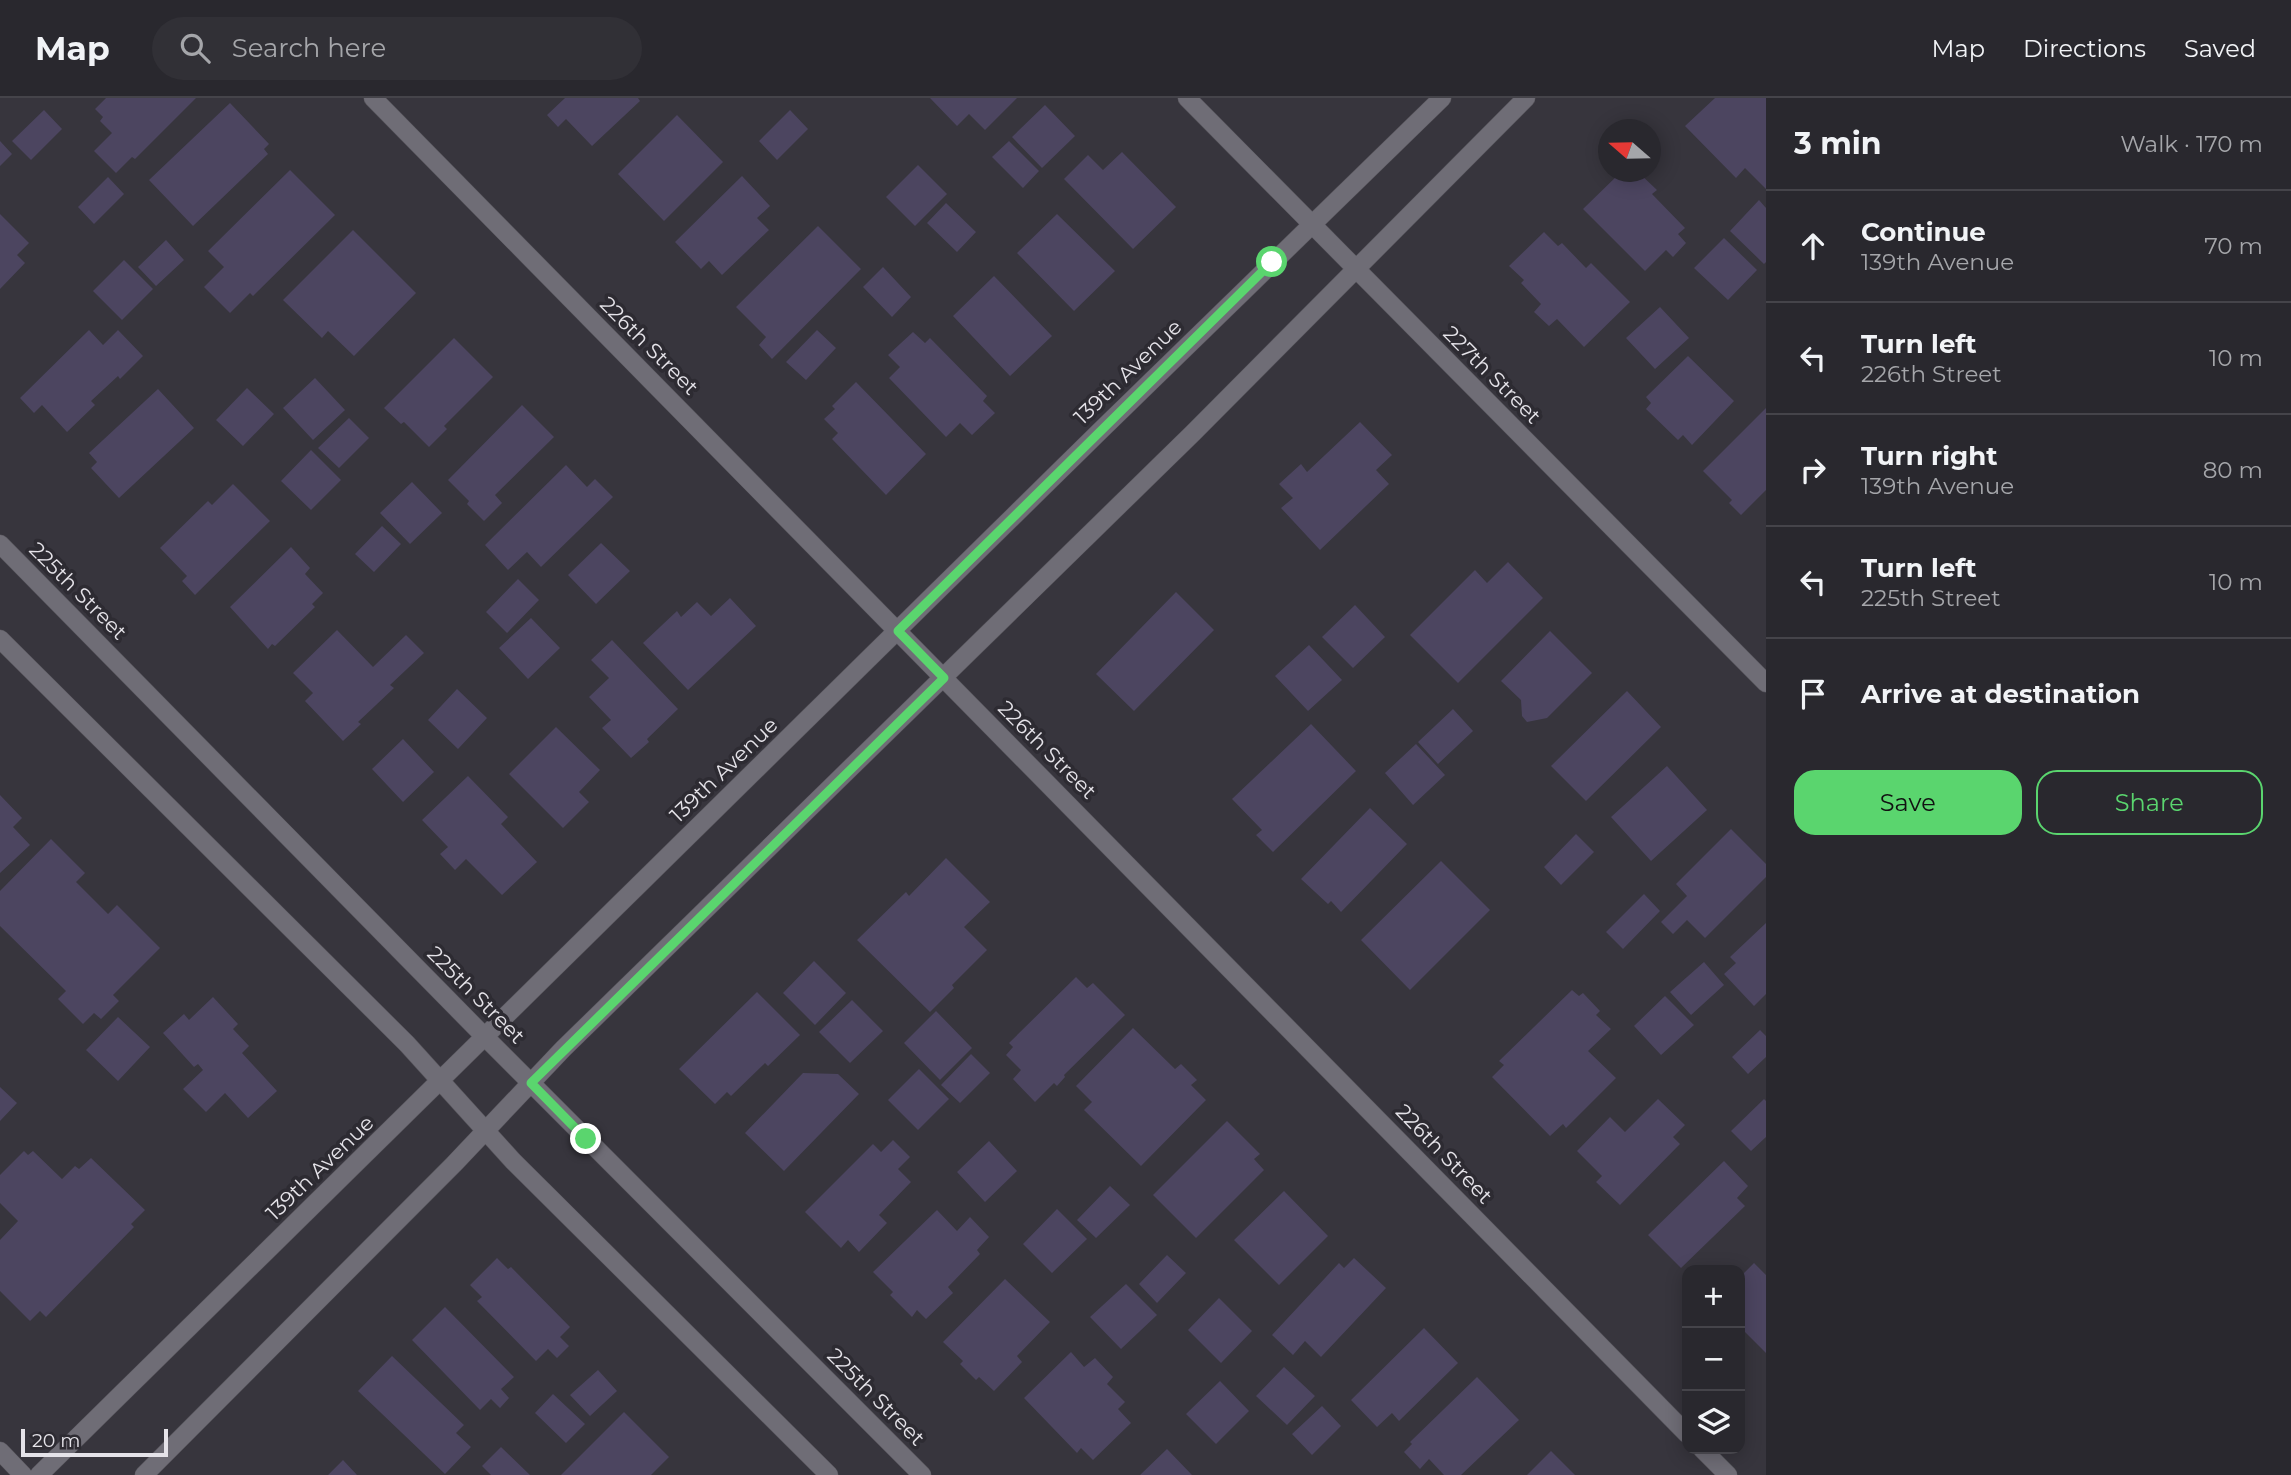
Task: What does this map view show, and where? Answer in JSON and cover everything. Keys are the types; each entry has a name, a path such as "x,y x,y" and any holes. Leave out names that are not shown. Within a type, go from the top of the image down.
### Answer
{"street":[{"name":"226th Street","path":"373,98 1682,1429"},
{"name":"227th Street","path":"1187,98 1766,683"},
{"name":"139th Avenue","path":"39,1475 1442,98"},
{"path":"144,1475 531,1083 1357,270 1526,98"},
{"name":"225th Street","path":"0,544 485,1037 922,1475"},
{"path":"0,639 407,1044 485,1131 829,1475"},
{"path":"0,1451 23,1475"},
{"path":"1707,1454 1728,1475"}],"building":[{"path":"106,98 196,98 135,159 132,157 116,173 94,151 112,133 100,121 103,117 95,109"},
{"path":"565,98 638,98 640,101 592,146 566,119 558,127 547,115"},
{"path":"930,98 1017,98 985,130 969,114 957,126"},
{"path":"1715,98 1766,98 1766,189 1745,168 1736,178 1685,126"},
{"path":"230,103 269,144 264,149 268,154 193,226 149,180"},
{"path":"1045,105 1075,136 1042,168 1012,137"},
{"path":"44,110 62,129 31,160 12,141"},
{"path":"790,110 808,129 777,160 759,141"},
{"path":"677,115 723,162 664,221 618,174"},
{"path":"0,141 12,154 0,166"},
{"path":"1009,141 1039,171 1023,188 992,157"},
{"path":"1122,152 1176,207 1133,249 1064,179 1088,155 1103,170"},
{"path":"918,165 947,194 915,226 886,197"},
{"path":"290,170 335,215 253,296 250,293 230,313 204,287 224,267 208,251"},
{"path":"742,176 770,206 757,218 769,230 722,275 709,261 701,269 675,242"},
{"path":"108,177 124,194 94,224 78,207"},
{"path":"1611,182 1649,182 1657,190 1652,194 1685,228 1678,234 1686,243 1673,257 1666,250 1645,271 1583,209"},
{"path":"1759,200 1766,208 1764,264 1730,231"},
{"path":"946,203 976,232 957,252 927,223"},
{"path":"0,214 29,243 17,255 25,263 0,289"},
{"path":"1057,214 1115,271 1074,311 1017,253"},
{"path":"818,226 861,269 772,359 759,345 766,337 736,307"},
{"path":"353,230 416,293 354,356 328,331 322,338 283,300"},
{"path":"1544,232 1558,246 1562,243 1586,268 1591,263 1630,302 1584,347 1557,319 1549,326 1534,312 1541,304 1521,283 1524,280 1509,266"},
{"path":"1724,238 1757,270 1728,300 1694,268"},
{"path":"166,240 184,260 156,286 138,267"},
{"path":"124,260 153,289 122,320 93,291"},
{"path":"883,267 911,297 892,317 863,287"},
{"path":"994,276 1052,336 1010,376 953,316"},
{"path":"1660,307 1689,338 1655,369 1626,338"},
{"path":"89,330 103,345 118,330 143,356 120,379 118,376 91,401 95,405 67,432 42,405 34,413 20,398"},
{"path":"817,330 836,348 806,380 786,362"},
{"path":"913,332 925,343 930,338 987,396 983,401 995,413 972,435 960,423 946,437 889,378 900,367 888,355"},
{"path":"454,338 493,377 444,426 447,429 429,447 404,422 401,424 384,408"},
{"path":"1688,356 1734,401 1692,445 1683,435 1678,440 1646,409 1651,403 1646,397"},
{"path":"315,378 345,410 313,440 283,408"},
{"path":"856,382 926,454 886,495 832,439 838,433 824,419 835,409 832,406"},
{"path":"247,388 274,414 243,446 216,420"},
{"path":"158,389 194,428 119,498 91,468 97,462 89,453"},
{"path":"522,405 554,437 495,495 502,503 484,521 448,480"},
{"path":"1766,408 1766,490 1741,515 1729,503 1732,500 1703,471"},
{"path":"349,418 369,438 339,468 318,448"},
{"path":"1360,422 1392,455 1376,470 1389,484 1320,550 1281,508 1293,498 1279,484 1301,464 1307,472"},
{"path":"311,450 341,480 311,510 281,481"},
{"path":"566,465 587,487 595,479 613,497 541,567 527,552 508,570 485,545"},
{"path":"412,482 442,513 410,544 380,513"},
{"path":"233,484 270,521 195,595 182,581 187,576 160,548 208,501 212,505"},
{"path":"382,526 401,544 374,572 355,554"},
{"path":"601,543 630,571 596,604 568,575"},
{"path":"291,547 310,568 305,574 323,593 312,604 315,607 275,646 272,644 268,649 230,607"},
{"path":"1508,562 1543,598 1458,683 1410,635 1475,570 1487,583"},
{"path":"518,579 539,600 507,633 486,612"},
{"path":"1176,592 1214,630 1134,711 1096,674"},
{"path":"730,598 756,626 688,690 643,643 677,611 681,617 697,602 711,616"},
{"path":"1355,605 1385,637 1353,668 1322,637"},
{"path":"531,618 560,648 528,679 499,648"},
{"path":"337,630 373,667 406,635 424,653 390,685 394,688 358,722 361,724 343,741 305,701 313,693 293,673"},
{"path":"1550,631 1592,673 1547,718 1527,722 1522,716 1521,700 1501,681"},
{"path":"612,640 678,709 631,758 602,728 611,720 589,697 609,678 591,660"},
{"path":"1309,645 1342,680 1308,711 1275,676"},
{"path":"457,689 487,718 458,749 428,720"},
{"path":"1627,691 1661,727 1586,801 1551,766"},
{"path":"1453,709 1473,731 1438,764 1418,742"},
{"path":"1311,724 1356,771 1273,852 1256,835 1262,830 1232,799"},
{"path":"556,727 600,770 579,792 589,802 563,828 509,774"},
{"path":"403,739 434,772 403,802 372,769"},
{"path":"1416,744 1445,775 1413,805 1385,773"},
{"path":"1667,766 1707,810 1651,861 1611,817"},
{"path":"468,776 508,817 501,824 537,862 502,895 466,859 455,870 440,854 448,847 422,820"},
{"path":"0,795 22,818 13,827 30,845 0,873"},
{"path":"1370,808 1407,844 1341,912 1331,901 1328,904 1301,879"},
{"path":"1731,829 1766,864 1766,877 1705,938 1687,920 1673,934 1661,922 1687,896 1676,884"},
{"path":"1576,834 1594,852 1561,885 1544,867"},
{"path":"51,839 85,873 76,882 108,914 117,905 160,948 113,995 119,1001 101,1019 94,1013 83,1024 58,999 66,991 0,926 0,891"},
{"path":"946,858 990,902 964,927 987,950 930,1012 857,940 906,892 909,896"},
{"path":"1441,861 1490,910 1410,990 1361,940"},
{"path":"1644,894 1660,911 1623,949 1606,932"},
{"path":"1766,923 1766,994 1754,1006 1724,974 1736,963 1730,957"},
{"path":"814,961 846,993 815,1025 783,993"},
{"path":"1704,962 1724,985 1691,1015 1670,992"},
{"path":"1076,977 1087,988 1093,983 1125,1015 1064,1075 1057,1086 1054,1083 1035,1102 1013,1079 1021,1070 1006,1055 1013,1047 1009,1043"},
{"path":"1572,990 1579,996 1583,993 1600,1011 1596,1015 1611,1029 1588,1051 1616,1078 1566,1128 1563,1124 1550,1136 1492,1077 1504,1065 1499,1061"},
{"path":"757,992 800,1035 768,1066 765,1063 731,1096 727,1092 715,1104 679,1069"},
{"path":"1665,996 1694,1025 1661,1055 1634,1026"},
{"path":"213,997 238,1024 233,1029 249,1046 242,1053 277,1091 248,1118 225,1093 206,1112 183,1089 203,1070 198,1064 194,1067 163,1033 184,1014 189,1020"},
{"path":"852,1000 883,1031 850,1063 819,1032"},
{"path":"936,1011 972,1048 940,1080 904,1043"},
{"path":"118,1017 150,1047 118,1081 86,1050"},
{"path":"1133,1028 1175,1069 1181,1064 1197,1080 1191,1085 1206,1100 1141,1166 1084,1110 1092,1102 1076,1086"},
{"path":"1760,1030 1766,1036 1766,1057 1748,1074 1732,1057"},
{"path":"971,1054 990,1073 960,1103 941,1085"},
{"path":"919,1069 949,1099 918,1130 888,1100"},
{"path":"803,1073 838,1074 859,1094 784,1171 745,1133"},
{"path":"0,1087 17,1103 0,1121"},
{"path":"1658,1099 1685,1125 1673,1137 1680,1144 1620,1205 1596,1182 1602,1176 1577,1151 1610,1117 1625,1132"},
{"path":"1764,1099 1766,1137 1751,1151 1731,1131"},
{"path":"1227,1121 1260,1154 1254,1159 1264,1170 1196,1238 1153,1195"},
{"path":"893,1140 910,1157 898,1169 911,1182 879,1215 887,1223 859,1252 848,1240 841,1248 805,1212 873,1144 881,1152"},
{"path":"989,1141 1017,1171 985,1202 957,1172"},
{"path":"24,1151 28,1155 33,1151 62,1179 75,1166 79,1169 91,1158 145,1210 131,1224 134,1227 46,1317 40,1311 30,1321 0,1291 0,1240 18,1221 0,1203 0,1175"},
{"path":"1724,1161 1748,1186 1737,1198 1745,1206 1681,1268 1648,1235"},
{"path":"1110,1186 1130,1205 1096,1238 1077,1220"},
{"path":"1284,1191 1328,1236 1279,1285 1234,1240"},
{"path":"1057,1209 1087,1239 1052,1273 1023,1244"},
{"path":"937,1210 957,1231 970,1217 989,1237 977,1250 980,1254 948,1287 953,1293 926,1319 917,1310 912,1317 890,1295 893,1292 873,1272"},
{"path":"1167,1255 1186,1273 1157,1303 1139,1284"},
{"path":"497,1258 508,1269 511,1267 570,1327 560,1337 569,1346 557,1358 548,1349 536,1361 477,1301 482,1297 470,1285"},
{"path":"1354,1258 1386,1288 1321,1357 1305,1341 1293,1355 1272,1335 1339,1263 1344,1268"},
{"path":"1754,1263 1766,1275 1766,1353 1745,1332 1745,1272"},
{"path":"1005,1279 1050,1322 1017,1356 1022,1362 994,1391 979,1377 976,1380 960,1364 963,1361 943,1342"},
{"path":"1126,1284 1157,1315 1121,1349 1090,1317"},
{"path":"1219,1298 1252,1331 1221,1363 1188,1330"},
{"path":"445,1307 514,1377 501,1389 509,1398 500,1408 491,1399 480,1410 412,1340"},
{"path":"1424,1328 1458,1363 1399,1421 1392,1413 1377,1427 1351,1400"},
{"path":"1071,1352 1084,1367 1095,1358 1113,1377 1107,1384 1125,1402 1118,1409 1131,1423 1093,1460 1081,1448 1077,1453 1024,1398"},
{"path":"392,1356 464,1425 456,1433 471,1447 445,1474 358,1391"},
{"path":"1284,1367 1315,1396 1287,1425 1256,1396"},
{"path":"598,1370 617,1391 590,1416 570,1395"},
{"path":"1477,1377 1519,1420 1461,1475 1444,1475 1429,1459 1420,1469 1404,1452 1412,1444 1410,1442"},
{"path":"1220,1381 1249,1411 1216,1444 1186,1414"},
{"path":"553,1394 585,1424 566,1443 535,1413"},
{"path":"1322,1406 1341,1426 1312,1455 1292,1434"},
{"path":"624,1412 669,1457 651,1475 561,1475"},
{"path":"501,1447 530,1475 491,1475 482,1466"},
{"path":"1167,1449 1192,1475 1140,1475"},
{"path":"1551,1451 1575,1475 1527,1475"},
{"path":"343,1460 357,1475 328,1475"}],"route":[{"path":"586,1139 531,1083 944,678 898,631 1272,262"}]}
